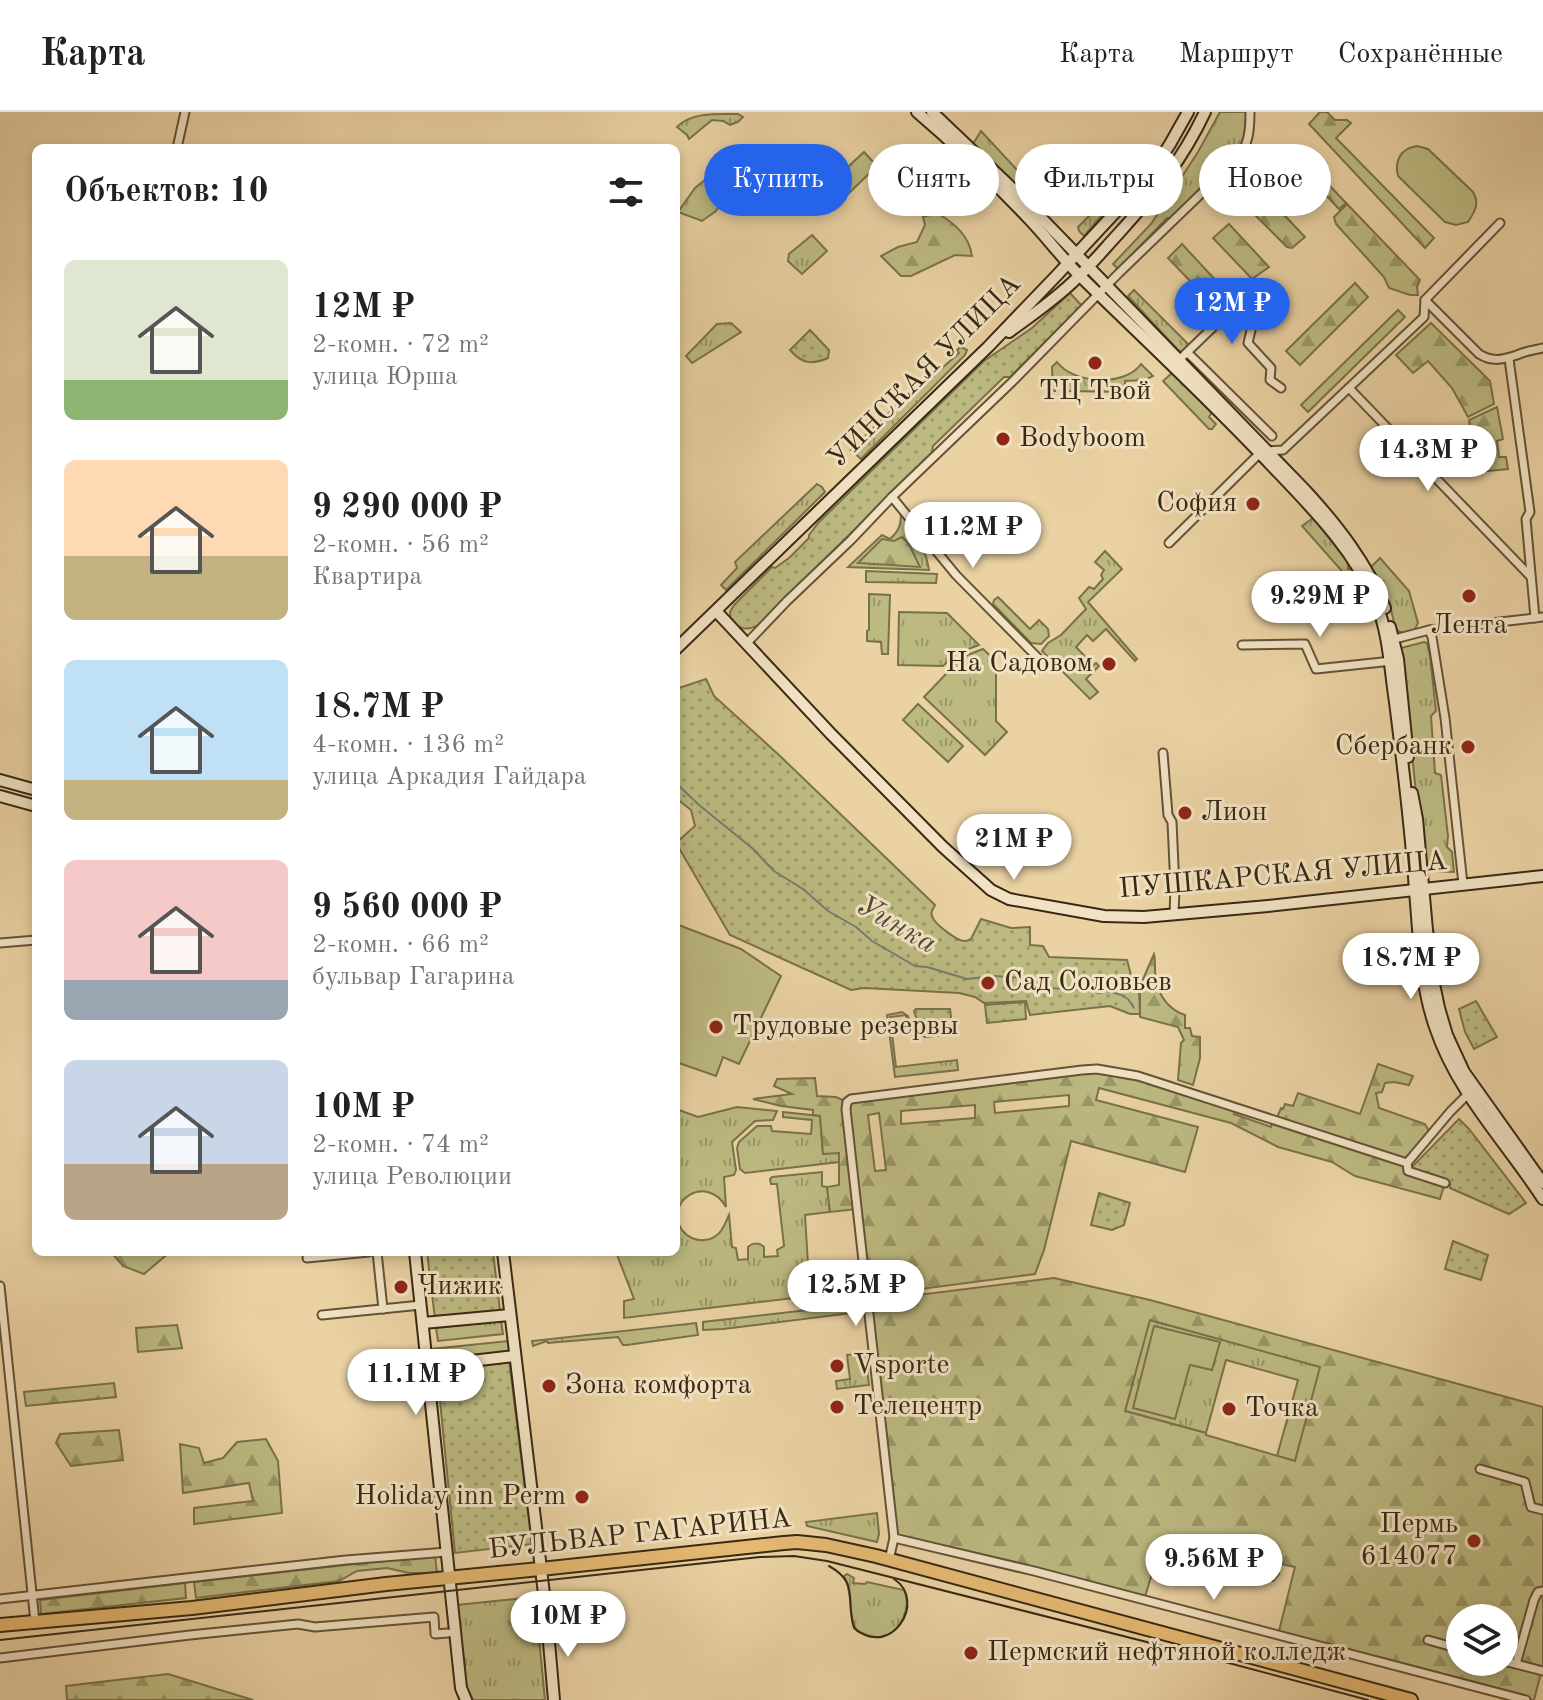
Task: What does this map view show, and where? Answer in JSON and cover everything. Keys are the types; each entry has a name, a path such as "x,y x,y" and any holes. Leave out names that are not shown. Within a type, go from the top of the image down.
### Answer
{"main road":[{"path":"917,112 957,144"},
{"path":"932,112 961,144"},
{"path":"1170,144 1181,112"},
{"name":"УИНСКАЯ УЛИЦА","path":"1170,144 1188,112"},
{"path":"988,347 1080,276 1172,171 1192,141 1205,112"},
{"path":"999,186 1032,223 1072,259 1088,266 1180,359 1331,531 1360,572 1391,640 1419,890 1417,928 1426,992 1438,1037 1543,1199"},
{"name":"УИНСКАЯ УЛИЦА","path":"680,645 988,347 1112,216"},
{"path":"1072,259 1080,276 1099,294 1180,359"},
{"name":"ПУШКАРСКАЯ УЛИЦА","path":"716,611 924,829 991,890 1009,899 1104,916 1134,918 1543,876"},
{"path":"0,780 32,789"},
{"path":"0,796 32,805"},
{"path":"1471,1091 1543,1183"},
{"path":"415,1256 461,1688 466,1700"},
{"path":"503,1256 554,1700"},
{"path":"423,1323 510,1315"},
{"path":"428,1366 515,1356"},
{"name":"БУЛЬВАР ГАГАРИНА","path":"0,1625 192,1608 386,1584 797,1542 831,1546 889,1560 1411,1700"}],"street":[{"path":"178,144 185,112"},
{"path":"746,644 1241,156 1249,137 1250,112"},
{"path":"1169,543 1264,452 1283,450 1424,317 1425,300 1500,223"},
{"path":"1425,300 1488,360 1509,359 1543,348"},
{"path":"1272,436 1180,359 1233,308 1246,317 1252,326 1248,343 1271,368 1270,380 1281,388"},
{"path":"1391,640 1429,630 1539,618 1531,577 1526,519 1530,512 1509,359"},
{"path":"1349,388 1531,577"},
{"path":"892,497 956,575 1039,659"},
{"path":"1429,630 1443,706 1463,884"},
{"path":"1242,645 1305,644 1316,669 1394,660"},
{"path":"1163,753 1168,815 1172,822 1174,915"},
{"path":"0,943 32,940"},
{"path":"889,1560 894,1538 847,1102 860,1097 1097,1069 1138,1076 1407,1163"},
{"path":"1445,1183 1408,1171 1407,1163 1471,1091"},
{"path":"307,1258 328,1256"},
{"path":"377,1256 383,1309"},
{"path":"0,1286 35,1622"},
{"path":"322,1315 421,1305"},
{"path":"1480,1469 1525,1482 1531,1507 1543,1510"},
{"path":"894,1538 1034,1571 1526,1700"},
{"name":"БУЛЬВАР ГАГАРИНА","path":"0,1599 346,1560 447,1552"},
{"path":"1518,1657 1534,1600 1538,1592 1543,1591"},
{"path":"0,1658 298,1624 315,1627 434,1617 435,1634 448,1633"},
{"path":"1428,1640 1446,1645"},
{"path":"1518,1665 1543,1671"}],"green space":[{"path":"1220,112 1247,112 1241,144 1202,144"},
{"path":"1320,112 1327,112 1335,120 1351,123 1336,138 1434,238 1425,248 1331,144 1309,124"},
{"path":"738,114 743,117 738,122 730,125 712,120 689,139 677,127 697,116"},
{"path":"981,131 993,144 973,144"},
{"path":"1417,146 1428,149 1473,192 1475,211 1468,222 1456,225 1445,222 1398,176 1400,156 1407,149"},
{"path":"999,150 1015,168 1015,186 999,171"},
{"path":"864,152 868,156 868,175 852,190 852,163"},
{"path":"1198,152 1199,193 1183,208 1183,175"},
{"path":"704,181 704,216 709,216 702,221 680,213"},
{"path":"1331,187 1346,203 1339,209 1331,200"},
{"path":"1347,204 1420,280 1418,295 1389,288 1384,277 1336,224 1334,217"},
{"path":"942,216 949,221 968,242 972,256 955,255 911,276 901,276 881,256 917,242 925,225 923,217"},
{"path":"1089,216 1101,216 1084,236 1078,227"},
{"path":"1156,216 1174,216 1167,218 1118,269 1113,264"},
{"path":"1256,216 1285,216 1305,237 1292,248 1287,247"},
{"path":"1229,224 1269,267 1252,279 1213,238"},
{"path":"812,235 827,251 802,274 788,261 789,254"},
{"path":"1182,244 1231,297 1218,310 1168,258"},
{"path":"1355,283 1368,297 1300,365 1286,351"},
{"path":"1134,290 1190,346 1179,351 1128,296"},
{"path":"1070,293 1082,306 1010,377 1004,377 933,446 932,453 758,625 744,628 731,622 730,612 734,605 772,567 789,558 809,538 819,522 984,361 1032,328"},
{"path":"1398,310 1405,317 1308,412 1301,405"},
{"path":"731,323 741,332 692,363 686,356 717,324"},
{"path":"1431,323 1490,381 1494,404 1468,417 1452,388 1428,361 1413,373 1396,355"},
{"path":"810,330 829,350 828,358 808,362 790,350"},
{"path":"961,347 967,350 965,355 861,459 851,450 937,366 942,368 959,353 957,350"},
{"path":"1057,362 1075,375 1099,380 1123,376 1141,364 1153,376 1145,380 1125,381 1125,392 1067,391 1066,380 1055,380 1053,391 1052,367"},
{"path":"1172,373 1212,412 1209,417 1216,424 1212,429 1163,381"},
{"path":"1497,407 1503,439 1497,441 1499,457 1506,457 1508,469 1477,472 1469,420"},
{"path":"817,484 825,492 726,590 721,585 737,568 735,562"},
{"path":"901,512 919,539 929,570 848,567 882,535 890,539 893,536 899,527"},
{"path":"1313,518 1348,562 1348,569 1351,569 1369,605 1353,611 1349,572 1348,578 1302,526"},
{"path":"902,537 909,544 920,567 858,563 882,539 894,541"},
{"path":"1105,551 1122,569 1088,602 1137,659 1135,661 1106,629 1093,641 1087,635 1076,647 1093,665 1096,663 1099,666 1086,679 1098,692 1090,699 1042,651 1086,609 1079,598 1089,587 1094,589 1103,579 1101,575 1104,570 1095,562"},
{"path":"1380,558 1409,591 1418,623 1414,631 1403,633 1396,630 1390,606 1370,568"},
{"path":"866,571 937,574 936,583 866,582"},
{"path":"869,594 890,595 888,654 882,654 881,642 867,641"},
{"path":"998,597 1030,629 1039,620 1048,629 1049,636 1041,644 1031,643 993,604"},
{"path":"899,612 947,613 979,645 957,653 943,666 898,665"},
{"path":"1424,642 1430,656 1436,711 1431,716 1435,773 1441,775 1447,847 1452,852 1454,872 1427,871 1422,815 1416,793 1401,648"},
{"path":"983,649 996,661 996,721 1007,732 985,755 924,697 962,657"},
{"path":"706,679 714,696 935,905 933,918 947,932 962,941 971,939 981,919 1011,928 1030,927 1030,945 1043,946 1049,957 1127,960 1132,979 1139,990 1140,1014 1130,1014 1110,1006 1030,1015 1026,1001 984,1003 959,993 851,990 730,935 680,850 680,839 695,826 691,810 680,801 680,688"},
{"path":"918,704 963,746 948,762 903,720"},
{"name":"Трудовые резервы","path":"680,926 741,949 781,976 739,1064 723,1057 716,1076 680,1063"},
{"path":"1154,954 1156,980 1162,997 1174,1010 1185,1015 1185,1028 1190,1028 1192,1036 1200,1037 1200,1058 1193,1085 1178,1080 1181,1043 1184,1040 1178,1027 1140,1017 1140,986"},
{"path":"1476,1001 1497,1037 1474,1049 1465,1032 1459,1009"},
{"path":"1025,1002 1026,1019 987,1023 985,1005"},
{"path":"916,1009 950,1009 953,1034 922,1035"},
{"path":"902,1012 908,1016 908,1027 906,1015 890,1017 896,1067 957,1060 958,1070 895,1077 887,1015"},
{"path":"1378,1064 1413,1076 1409,1085 1385,1083 1382,1092 1376,1093 1379,1108 1425,1124 1430,1133 1407,1163 1408,1171 1445,1183 1440,1199 1355,1176 1332,1162 1278,1147 1231,1123 1099,1088 1096,1100 1198,1127 1185,1172 1071,1141 1044,1250 1035,1274 868,1296 857,1209 830,1212 827,1187 839,1185 839,1153 823,1154 820,1116 813,1115 813,1110 753,1099 792,1094 774,1086 777,1079 815,1078 817,1096 836,1097 847,1102 1082,1070 1138,1076 1236,1107 1234,1114 1271,1127 1273,1119 1276,1120 1285,1104 1293,1106 1298,1093 1360,1114","holes":["1069,1095 1069,1106 995,1113 994,1102","975,1105 975,1118 901,1124 901,1111","879,1113 886,1170 875,1171 868,1115"]},
{"path":"737,1107 777,1111 773,1120 755,1121 732,1142 736,1170 734,1175 724,1177 726,1207 718,1197 708,1192 690,1195 680,1206 680,1110 698,1117"},
{"path":"783,1112 820,1116 823,1154 839,1152 839,1162 745,1173 740,1169 739,1142 757,1126 771,1126 772,1131 811,1134 812,1120 783,1117"},
{"path":"1459,1119 1526,1203 1509,1214 1450,1188 1450,1183 1410,1169"},
{"path":"822,1172 822,1186 827,1187 830,1212 805,1215 809,1281 850,1279 854,1291 624,1318 624,1301 634,1299 618,1256 680,1256 680,1224 686,1235 709,1239 721,1231 729,1215 732,1247 736,1248 738,1260 748,1259 748,1247 756,1244 764,1247 764,1257 778,1256 777,1250 784,1246 777,1184 771,1184 770,1179"},
{"path":"1099,1193 1130,1203 1124,1225 1112,1230 1091,1225"},
{"path":"1453,1241 1488,1255 1481,1280 1445,1269"},
{"path":"114,1256 165,1256 144,1274 123,1266"},
{"path":"427,1256 493,1256 500,1311 435,1319"},
{"path":"1054,1278 1150,1300 1543,1407 1543,1665 1534,1700 1278,1635 1295,1567 1276,1563 1279,1574 1273,1581 1258,1577 1257,1581 1158,1554 1144,1600 894,1538 868,1299","holes":["1150,1320 1320,1367 1295,1461 1125,1411"]},
{"path":"851,1305 852,1313 703,1330 703,1322"},
{"path":"1149,1320 1321,1366 1295,1461 1277,1456 1298,1380 1226,1360 1206,1433 1125,1411"},
{"path":"501,1321 503,1334 438,1341 436,1328"},
{"path":"696,1323 698,1335 627,1345 623,1345 618,1337 547,1341 533,1346 532,1341"},
{"path":"177,1325 182,1348 138,1352 136,1328"},
{"path":"1154,1326 1220,1342 1212,1370 1190,1365 1175,1419 1133,1408"},
{"path":"508,1341 510,1353 434,1361 432,1349"},
{"path":"865,1353 869,1385 837,1389 836,1381 850,1379 847,1355"},
{"path":"509,1360 532,1544 455,1553 437,1370"},
{"path":"114,1383 116,1397 26,1406 24,1392"},
{"path":"119,1430 123,1460 71,1466 56,1443 60,1434"},
{"path":"266,1439 278,1461 282,1513 194,1524 194,1508 253,1501 249,1483 183,1493 180,1444 199,1448 204,1463 223,1458 237,1442"},
{"path":"877,1513 877,1542 807,1526 806,1522"},
{"path":"435,1555 437,1573 409,1573 387,1568 357,1571 339,1581 196,1598 194,1582"},
{"path":"847,1574 854,1578 853,1583 867,1582 904,1590 906,1611 895,1630 879,1637 857,1631 844,1576"},
{"path":"185,1583 186,1598 41,1614 40,1600"},
{"path":"535,1597 545,1700 473,1700 466,1687 457,1605"},
{"path":"168,1674 253,1700 67,1700 66,1686"}],"waterway":[{"name":"Уинка","path":"680,787 752,848 774,871 872,941 915,966 967,979 995,976 1022,978 1048,988 1099,993 1108,991 1128,999 1134,1008"}],"tram line":[{"path":"0,1640 760,1557 794,1556 827,1561 1368,1700"},
{"path":"829,1566 839,1572 848,1586 854,1628 868,1636 881,1637 901,1624 907,1600 904,1589 894,1579"}],"place":[{"name":"ТЦ Твой","path":"1095,363"},
{"name":"Bodyboom","path":"1003,439"},
{"name":"София","path":"1253,504"},
{"name":"Лента","path":"1469,596"},
{"name":"На Садовом","path":"1109,664"},
{"name":"Сбербанк","path":"1468,747"},
{"name":"Лион","path":"1185,813"},
{"name":"Сад Соловьев","path":"988,983"},
{"name":"Трудовые резервы","path":"716,1027"},
{"name":"Чижик","path":"401,1287"},
{"name":"Vsporte","path":"837,1366"},
{"name":"Зона комфорта","path":"549,1386"},
{"name":"Телецентр","path":"837,1407"},
{"name":"Точка","path":"1229,1409"},
{"name":"Holiday inn Perm","path":"582,1497"},
{"name":"Пермь 614077","path":"1474,1541"},
{"name":"Пермский нефтяной колледж","path":"971,1653"}]}
